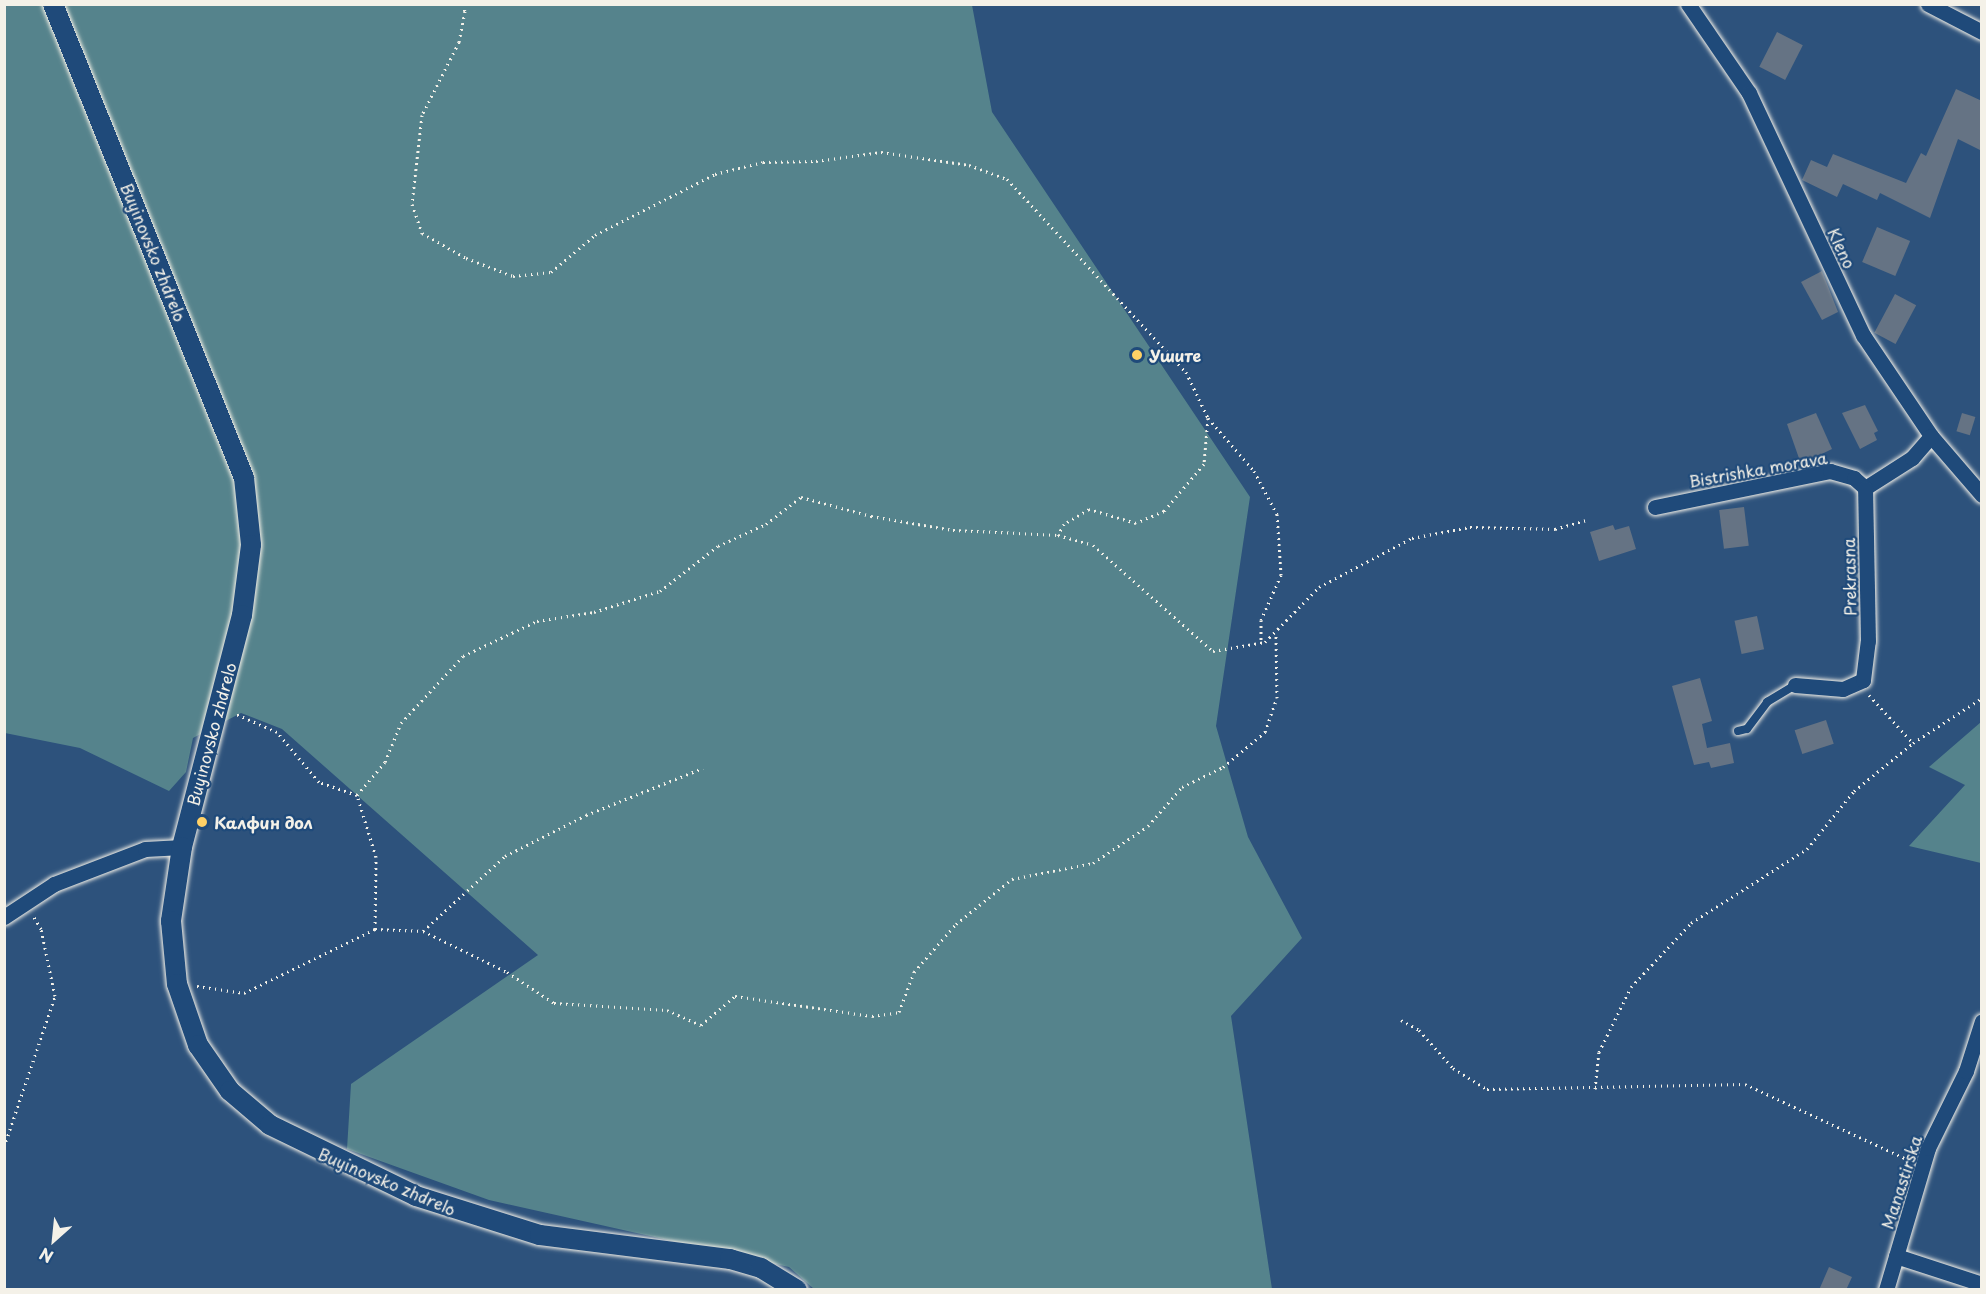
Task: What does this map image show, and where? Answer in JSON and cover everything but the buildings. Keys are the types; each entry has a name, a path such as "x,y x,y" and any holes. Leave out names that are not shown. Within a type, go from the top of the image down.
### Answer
{"street":[{"name":"Buyinovsko zhdrelo","path":"53,4 244,478 251,545 242,615 182,847 171,921 177,984 198,1045 230,1091 270,1125 312,1149 416,1196 488,1222 540,1235 730,1259 761,1268 797,1290"},
{"name":"Kleno","path":"1688,4 1749,93 1863,335 1931,436 1982,495"},
{"path":"1928,4 1982,32"},
{"path":"1864,488 1912,458 1931,436"},
{"name":"Bistrishka morava","path":"1655,507 1830,471 1854,478 1864,488"},
{"name":"Prekrasna","path":"1859,685 1868,641 1864,488"},
{"path":"1795,685 1843,689 1859,685"},
{"path":"4,917 54,884 146,849 182,847"},
{"name":"Manastirska","path":"1886,1290 1924,1167 1966,1071 1982,1021"},
{"path":"1896,1256 1982,1284"}],"lane":[{"path":"1738,731 1747,729 1767,702 1795,685"}],"path":[{"path":"462,4 465,11 459,42 422,115 412,204 422,233 466,258 513,276 551,272 595,235 715,174 763,162 881,152 969,165 1007,179 1186,372 1208,418 1254,471 1277,514 1281,575 1261,620 1261,643"},
{"path":"1058,535 1064,524 1089,509 1136,523 1164,511 1204,464 1208,418"},
{"path":"357,795 385,762 400,723 463,656 537,621 594,612 660,591 718,546 766,524 801,497 872,516 953,530 1058,535 1093,545 1213,651 1261,643 1276,634 1319,587 1412,538 1470,527 1555,529 1589,519"},
{"path":"177,984 244,993 375,929 423,931 507,972 554,1003 667,1010 701,1025 735,996 872,1016 899,1012 914,972 956,924 1012,879 1094,863 1148,826 1182,787 1223,767 1265,732 1277,698 1276,634"},
{"path":"1859,685 1913,743"},
{"path":"1595,1089 1599,1052 1631,987 1691,923 1807,849 1854,791 1913,743 1982,698"},
{"path":"219,706 277,732 319,782 357,795"},
{"path":"423,931 505,856 586,815 703,768"},
{"path":"357,795 376,857 375,929"},
{"path":"4,1147 55,996 41,928 26,903"},
{"path":"1401,1020 1419,1030 1453,1068 1487,1089 1595,1089 1745,1084 1924,1167"}],"green space":[{"path":"5,5 972,5 992,112 1250,497 1216,726 1248,837 1302,938 1231,1016 1272,1289 814,1289 789,1267 489,1200 347,1149 351,1084 538,955 282,729 241,713 193,738 186,772 169,791 80,748 5,733"},
{"path":"1981,722 1981,863 1909,846 1965,785 1929,767"}],"place":[{"name":"Ушите","path":"1137,355"},
{"name":"Калфин дол","path":"202,822"}]}
